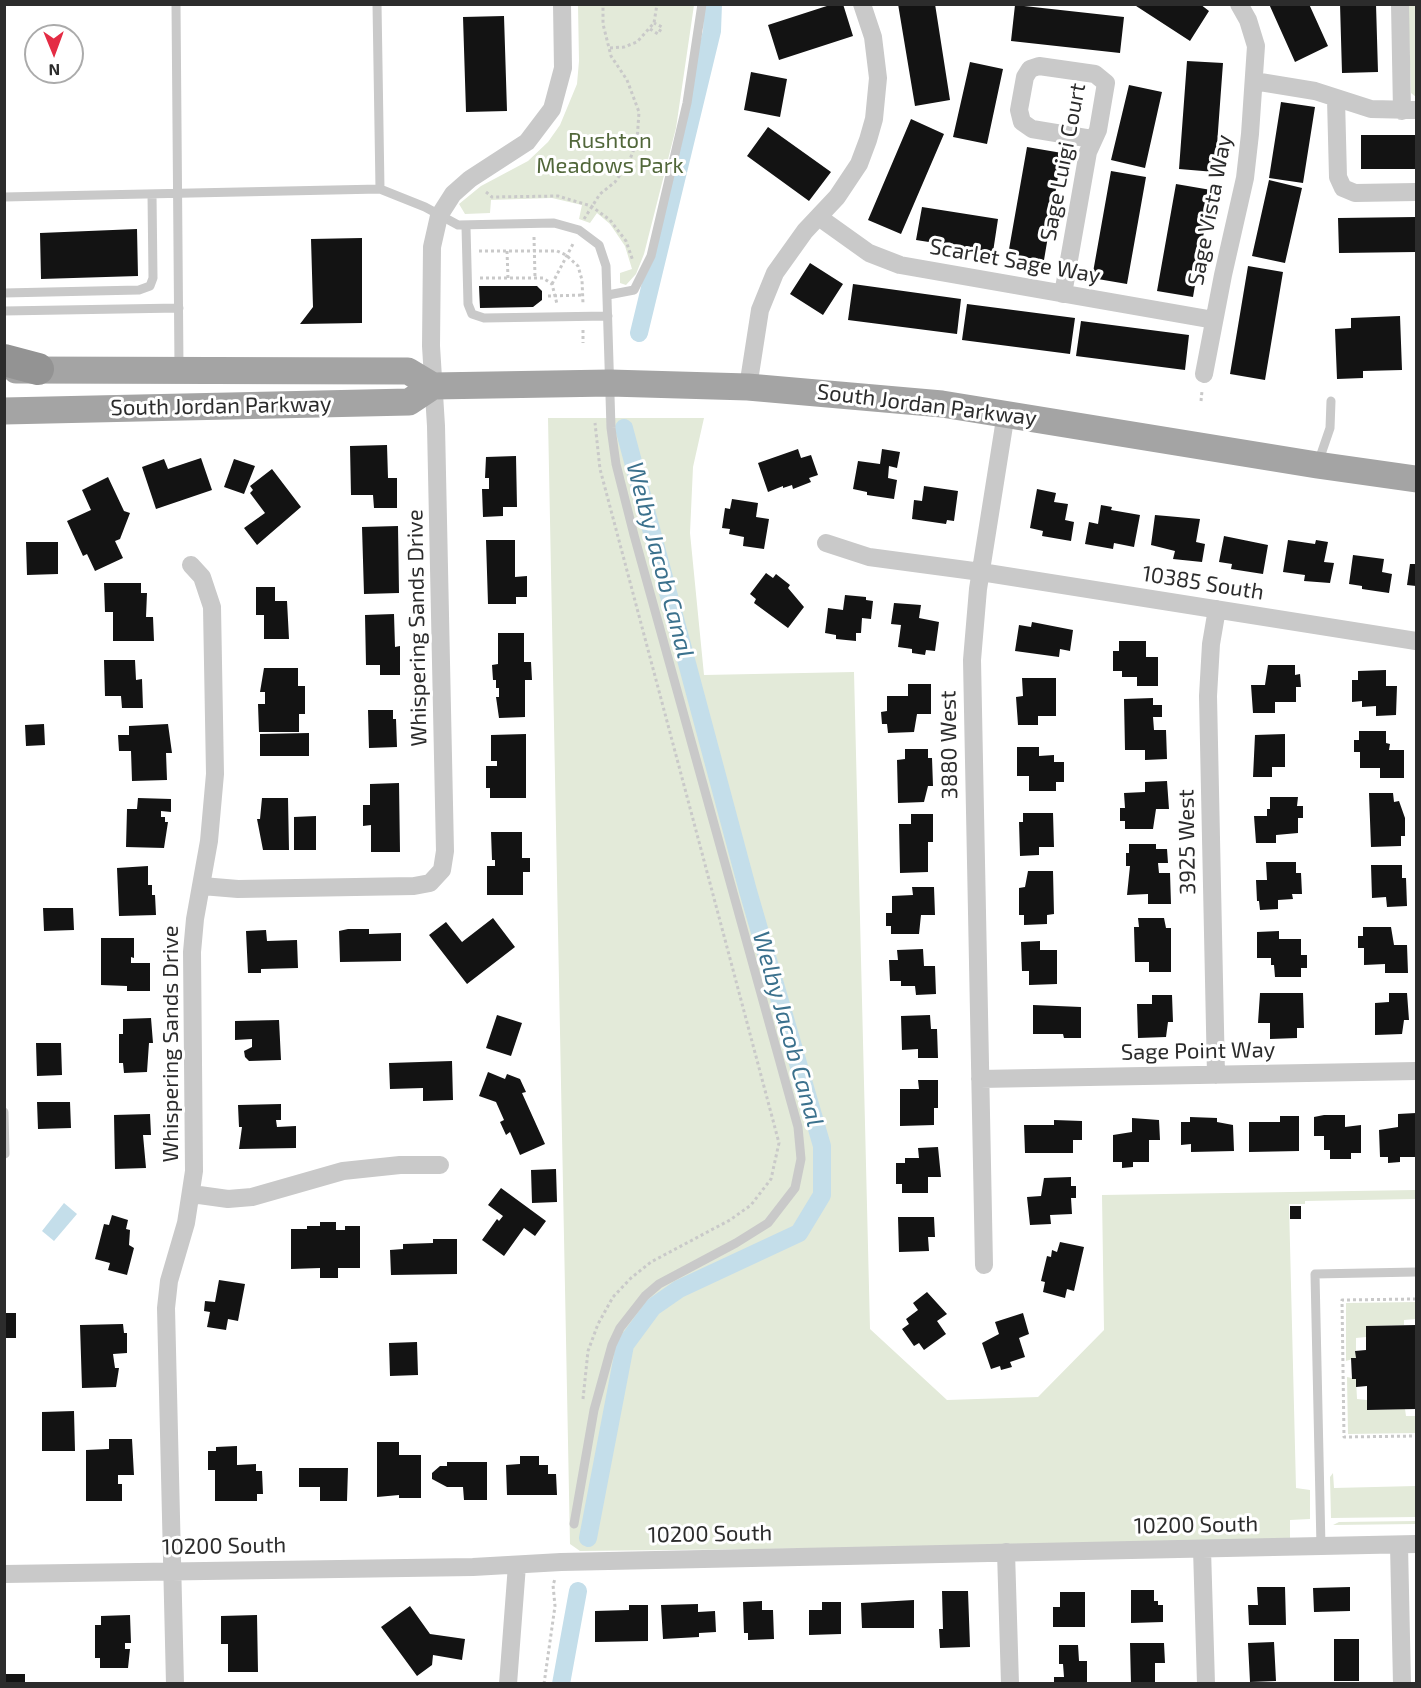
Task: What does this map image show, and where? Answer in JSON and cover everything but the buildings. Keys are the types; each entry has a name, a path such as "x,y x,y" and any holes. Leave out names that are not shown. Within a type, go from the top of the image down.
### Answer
{"highway":[{"path":"4,360 38,369"}],"main road":[{"name":"South Jordan Parkway","path":"4,370 408,371 433,386 610,383 748,387 878,397 1006,413 1317,465 1416,479"},
{"name":"South Jordan Parkway","path":"4,411 409,402 433,386"}],"street":[{"path":"439,216 446,202 461,186 516,151 545,121 561,82 562,4"},
{"path":"748,387 752,346 766,292 788,252 820,218 859,164 874,119 878,78 876,53 862,4"},
{"name":"Sage Vista Way","path":"1204,374 1245,178 1256,46 1248,20 1239,4"},
{"path":"1254,81 1296,87 1371,109 1409,111 1400,4"},
{"name":"Sage Luigi Court","path":"1063,294 1092,139 1098,130 1106,84 1104,79 1084,72 1039,66 1030,69 1025,77 1019,110 1022,122 1032,129 1092,139"},
{"path":"1336,99 1338,177 1343,188 1355,193 1416,192"},
{"name":"Whispering Sands Drive","path":"175,1683 166,1308 169,1281 192,1194 195,1149 192,952 195,919 202,886 238,889 414,886 430,883 442,870 445,851 430,261 439,216"},
{"name":"Scarlet Sage Way","path":"820,218 860,247 890,262 1214,320"},
{"name":"3880 West","path":"984,1265 972,660 981,572 1006,413"},
{"name":"10385 South","path":"826,543 869,557 981,572 1416,641"},
{"path":"192,565 202,577 212,607 215,774 213,808 202,886"},
{"name":"3925 West","path":"1216,1075 1208,696 1211,644 1217,609"},
{"name":"Sage Point Way","path":"980,1079 1416,1071"},
{"path":"192,1194 228,1199 252,1197 343,1171 390,1165 440,1165"},
{"path":"1402,1683 1408,1544"},
{"name":"10200 South","path":"4,1574 516,1565 561,1562 1408,1544"},
{"path":"1203,1549 1206,1683"},
{"path":"1006,1552 1010,1683"},
{"path":"508,1683 516,1565"}],"lane":[{"path":"176,4 179,370"},
{"path":"377,4 380,189"},
{"path":"608,295 634,290 651,256 687,103 702,4"},
{"path":"4,197 380,189 466,227 554,223 579,230 599,245 606,266 608,295 610,428 631,525 798,1127 801,1159 795,1188 768,1223 736,1244 659,1284 645,1296 620,1328 612,1345 594,1410 574,1524"},
{"path":"4,293 139,290 150,286 153,278 152,194"},
{"path":"466,227 468,304 472,314 484,318 608,316"},
{"path":"4,311 179,308"},
{"path":"1317,465 1330,428 1331,401"},
{"path":"4,1112 5,1154"},
{"path":"1321,1547 1315,1274 1416,1272"}],"path":[{"path":"583,220 591,206 629,162 637,141 639,112 627,80 611,56 603,24 603,4"},
{"path":"610,48 624,47 637,42 654,23 657,4"},
{"path":"650,29 658,34 662,27 654,23"},
{"path":"558,306 552,284 574,240"},
{"path":"535,249 536,277"},
{"path":"472,251 535,249 558,251 566,255 578,266 582,280 583,309"},
{"path":"507,251 508,278"},
{"path":"480,278 536,277 552,284"},
{"path":"548,296 583,295"},
{"path":"583,325 583,343"},
{"path":"583,1401 588,1351 601,1317 614,1297 631,1278 651,1262 730,1220 751,1205 771,1179 779,1143 600,469 595,423"},
{"path":"1416,1299 1342,1300 1344,1437 1416,1436"},
{"path":"1343,1369 1351,1369"},
{"path":"544,1683 555,1606 553,1585 561,1562"}],"green space":[{"name":"Rushton Meadows Park","path":"578,5 694,5 676,128 644,254 636,274 626,285 620,283 620,273 632,269 625,246 610,224 597,213 590,223 579,219 582,205 552,198 491,200 490,213 465,214 459,204 481,186 528,161 548,142 560,125 577,84"},
{"path":"1408,5 1416,5 1416,97 1411,93"},
{"path":"548,418 704,418 693,467 690,533 704,675 854,672 870,1329 947,1400 1038,1397 1104,1330 1102,1195 1416,1190 1416,1199 1305,1201 1305,1204 1289,1204 1296,1488 1310,1490 1310,1519 1290,1520 1290,1543 580,1551 570,1544"},
{"path":"1416,1302 1416,1319 1404,1320 1404,1325 1366,1326 1366,1337 1356,1338 1356,1358 1346,1361 1346,1303"},
{"path":"1347,1377 1356,1379 1357,1399 1367,1400 1368,1410 1405,1409 1406,1416 1416,1416 1416,1433 1348,1434"},
{"path":"1333,1473 1334,1488 1416,1486 1416,1517 1331,1518 1330,1477"},
{"path":"1416,1521 1416,1524 1333,1525 1339,1522"}],"water":[{"path":"64,1203 77,1214 54,1241 42,1231"}],"waterway":[{"name":"Welby Jacob Canal","path":"639,333 712,31 713,4"},
{"name":"Welby Jacob Canal","path":"588,1538 625,1345 653,1307 679,1289 799,1233 822,1195 822,1146 748,891 624,428"},
{"name":"Welby Jacob Canal","path":"561,1684 578,1591"}]}
